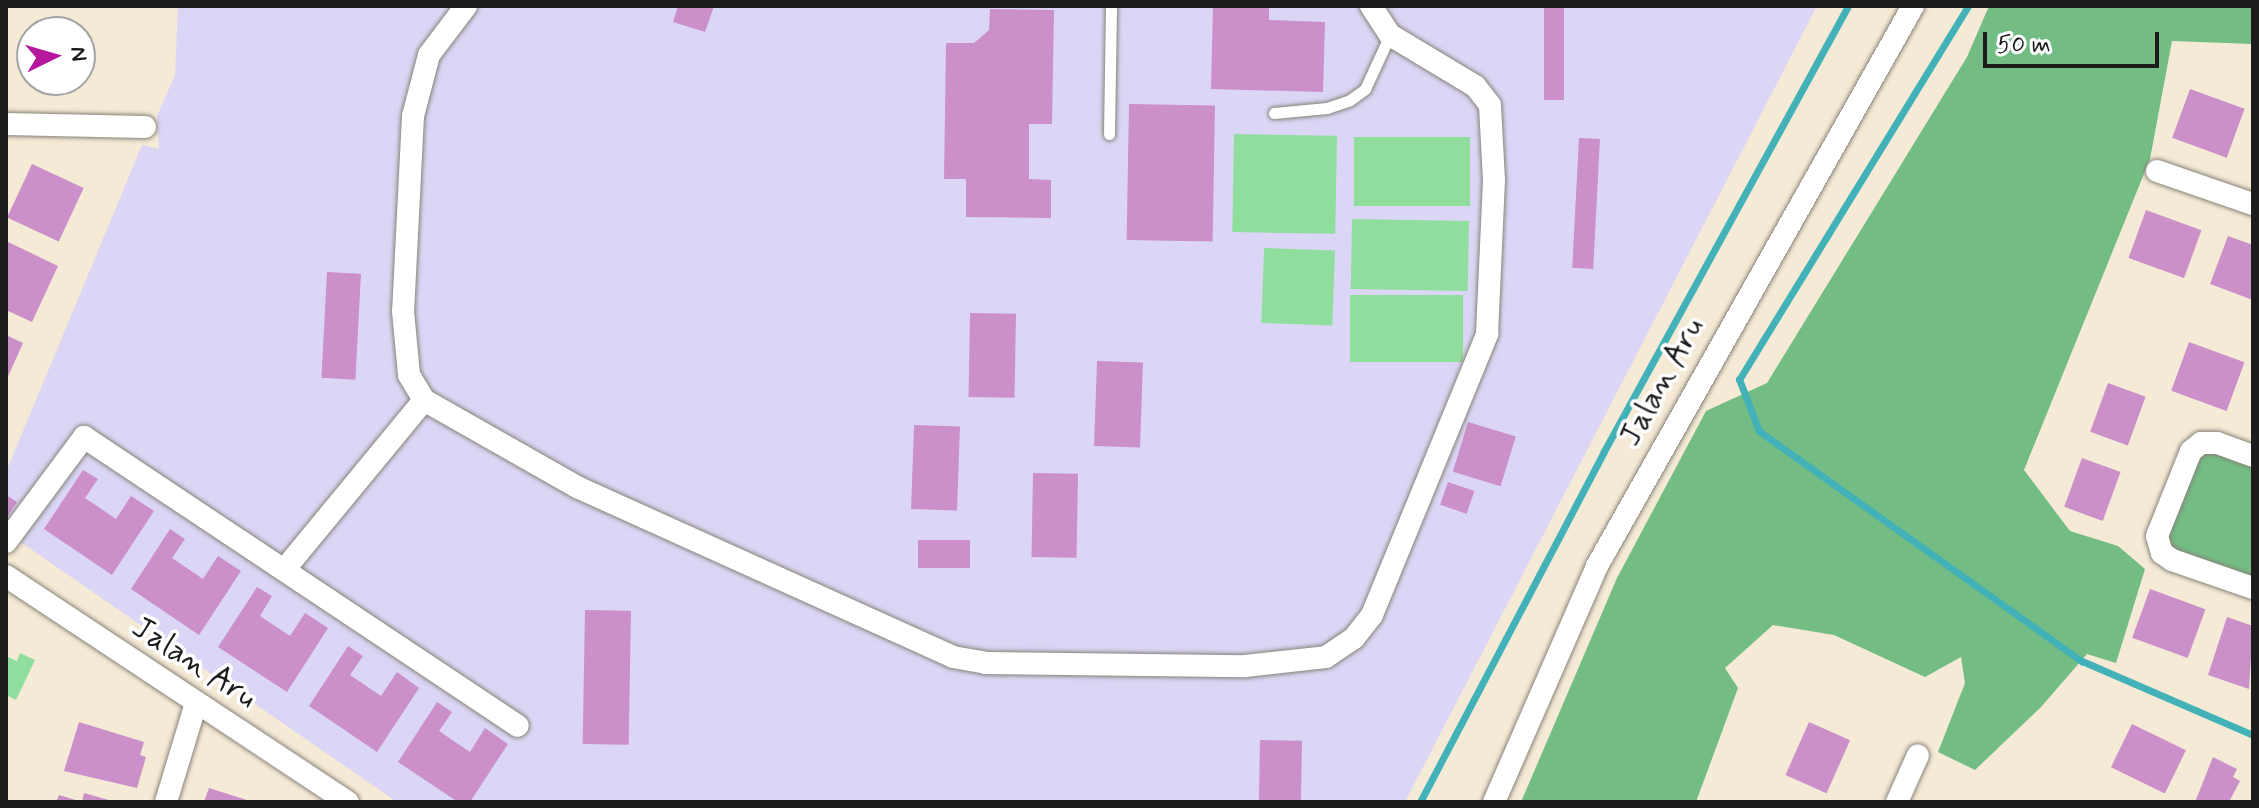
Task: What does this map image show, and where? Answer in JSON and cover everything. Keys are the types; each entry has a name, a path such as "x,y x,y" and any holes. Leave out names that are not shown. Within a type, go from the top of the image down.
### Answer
{"street":[{"path":"466,6 429,55 413,116 403,311 409,375 424,400 577,487 953,657 986,663 1245,666 1326,657 1354,638 1372,615 1476,371 1488,322 1494,180 1490,105 1475,86 1390,35 1371,6"},
{"name":"Jalan Aru","path":"1494,802 1597,566 1913,6"},
{"path":"6,124 145,127"},
{"path":"2157,171 2253,204"},
{"path":"284,570 424,400"},
{"path":"6,542 84,437 518,726"},
{"path":"2253,456 2217,443 2201,443 2191,451 2157,536 2162,553 2172,560 2253,588"},
{"name":"Jalan Aru","path":"6,576 348,802"},
{"path":"166,802 196,703"},
{"path":"1897,802 1918,755"}],"lane":[{"path":"1109,134 1111,6"},
{"path":"1274,113 1327,108 1350,100 1365,89 1390,35"}],"shaded area":[{"path":"178,6 1817,6 1405,802 397,802 6,532 6,472 142,145 159,149 157,116 175,75"}],"green space":[{"path":"1989,6 2253,6 2253,44 2172,41 2150,159 2024,470 2070,531 2118,546 2145,569 2116,663 2087,654 2041,707 1975,770 1938,752 1965,683 1961,657 1925,677 1834,635 1773,625 1725,668 1738,688 1696,802 1521,802 1617,578 1706,411 1767,383 1967,57"},
{"path":"1234,134 1337,136 1335,234 1232,232"},
{"path":"1354,137 1470,137 1470,206 1354,206"},
{"path":"1352,219 1469,221 1468,291 1351,289"},
{"path":"1264,248 1335,250 1332,325 1261,323"},
{"path":"1350,295 1463,295 1463,362 1350,362"},
{"path":"2218,451 2253,464 2253,582 2180,557 2166,537 2194,456"},
{"path":"20,653 35,660 16,700 6,695 6,656 17,661"}],"building":[{"path":"678,6 714,6 705,32 673,22"},
{"path":"1213,6 1269,6 1269,20 1325,22 1323,92 1211,89"},
{"path":"1544,6 1564,6 1564,100 1544,100"},
{"path":"990,9 1054,10 1052,124 1029,124 1029,179 1051,180 1051,218 966,217 966,179 944,179 946,43 974,43 989,30"},
{"path":"2190,89 2245,109 2227,158 2172,138"},
{"path":"1129,104 1215,106 1213,241 1127,240"},
{"path":"1579,138 1600,139 1593,269 1572,268"},
{"path":"32,164 84,188 59,242 7,217"},
{"path":"2146,210 2201,230 2184,278 2129,258"},
{"path":"2228,236 2253,245 2253,300 2210,284"},
{"path":"6,241 58,266 32,322 6,310"},
{"path":"327,272 361,274 355,380 321,378"},
{"path":"970,313 1016,314 1015,398 969,397"},
{"path":"6,335 23,343 6,381"},
{"path":"2189,342 2244,362 2227,411 2171,391"},
{"path":"1097,361 1143,363 1140,448 1094,446"},
{"path":"2108,383 2146,397 2128,446 2090,432"},
{"path":"1468,422 1516,437 1501,486 1453,472"},
{"path":"914,425 960,427 957,511 911,509"},
{"path":"2082,458 2121,472 2103,521 2064,507"},
{"path":"83,470 98,479 85,498 116,519 131,496 154,511 112,575 44,529"},
{"path":"1033,473 1078,474 1077,558 1032,557"},
{"path":"1448,482 1474,491 1467,514 1440,505"},
{"path":"6,495 17,502 6,519"},
{"path":"170,529 185,539 172,558 203,579 218,556 241,571 199,635 131,589"},
{"path":"918,540 970,540 970,568 918,568"},
{"path":"257,587 272,596 260,616 290,636 305,613 328,628 287,692 218,647"},
{"path":"2150,589 2205,609 2188,658 2132,638"},
{"path":"585,610 631,611 629,745 583,744"},
{"path":"2227,617 2253,626 2249,689 2208,675"},
{"path":"348,646 363,656 350,675 381,696 397,672 419,688 377,752 309,706"},
{"path":"437,702 452,712 439,731 470,752 485,728 508,744 470,802 458,802 398,762"},
{"path":"79,722 144,742 140,755 146,757 137,788 64,771"},
{"path":"1809,722 1850,740 1827,793 1785,775"},
{"path":"2132,724 2186,750 2165,793 2111,767"},
{"path":"1260,740 1302,741 1301,802 1259,802"},
{"path":"2213,757 2237,769 2233,777 2240,781 2229,802 2195,802"},
{"path":"209,788 250,801 250,802 204,802"},
{"path":"84,793 112,801 112,802 82,802"},
{"path":"59,795 79,801 79,802 56,802"}],"waterway":[{"path":"1420,802 1603,453 1848,6"},
{"path":"1968,6 1739,379 1759,431 2082,661 2253,735"}]}
